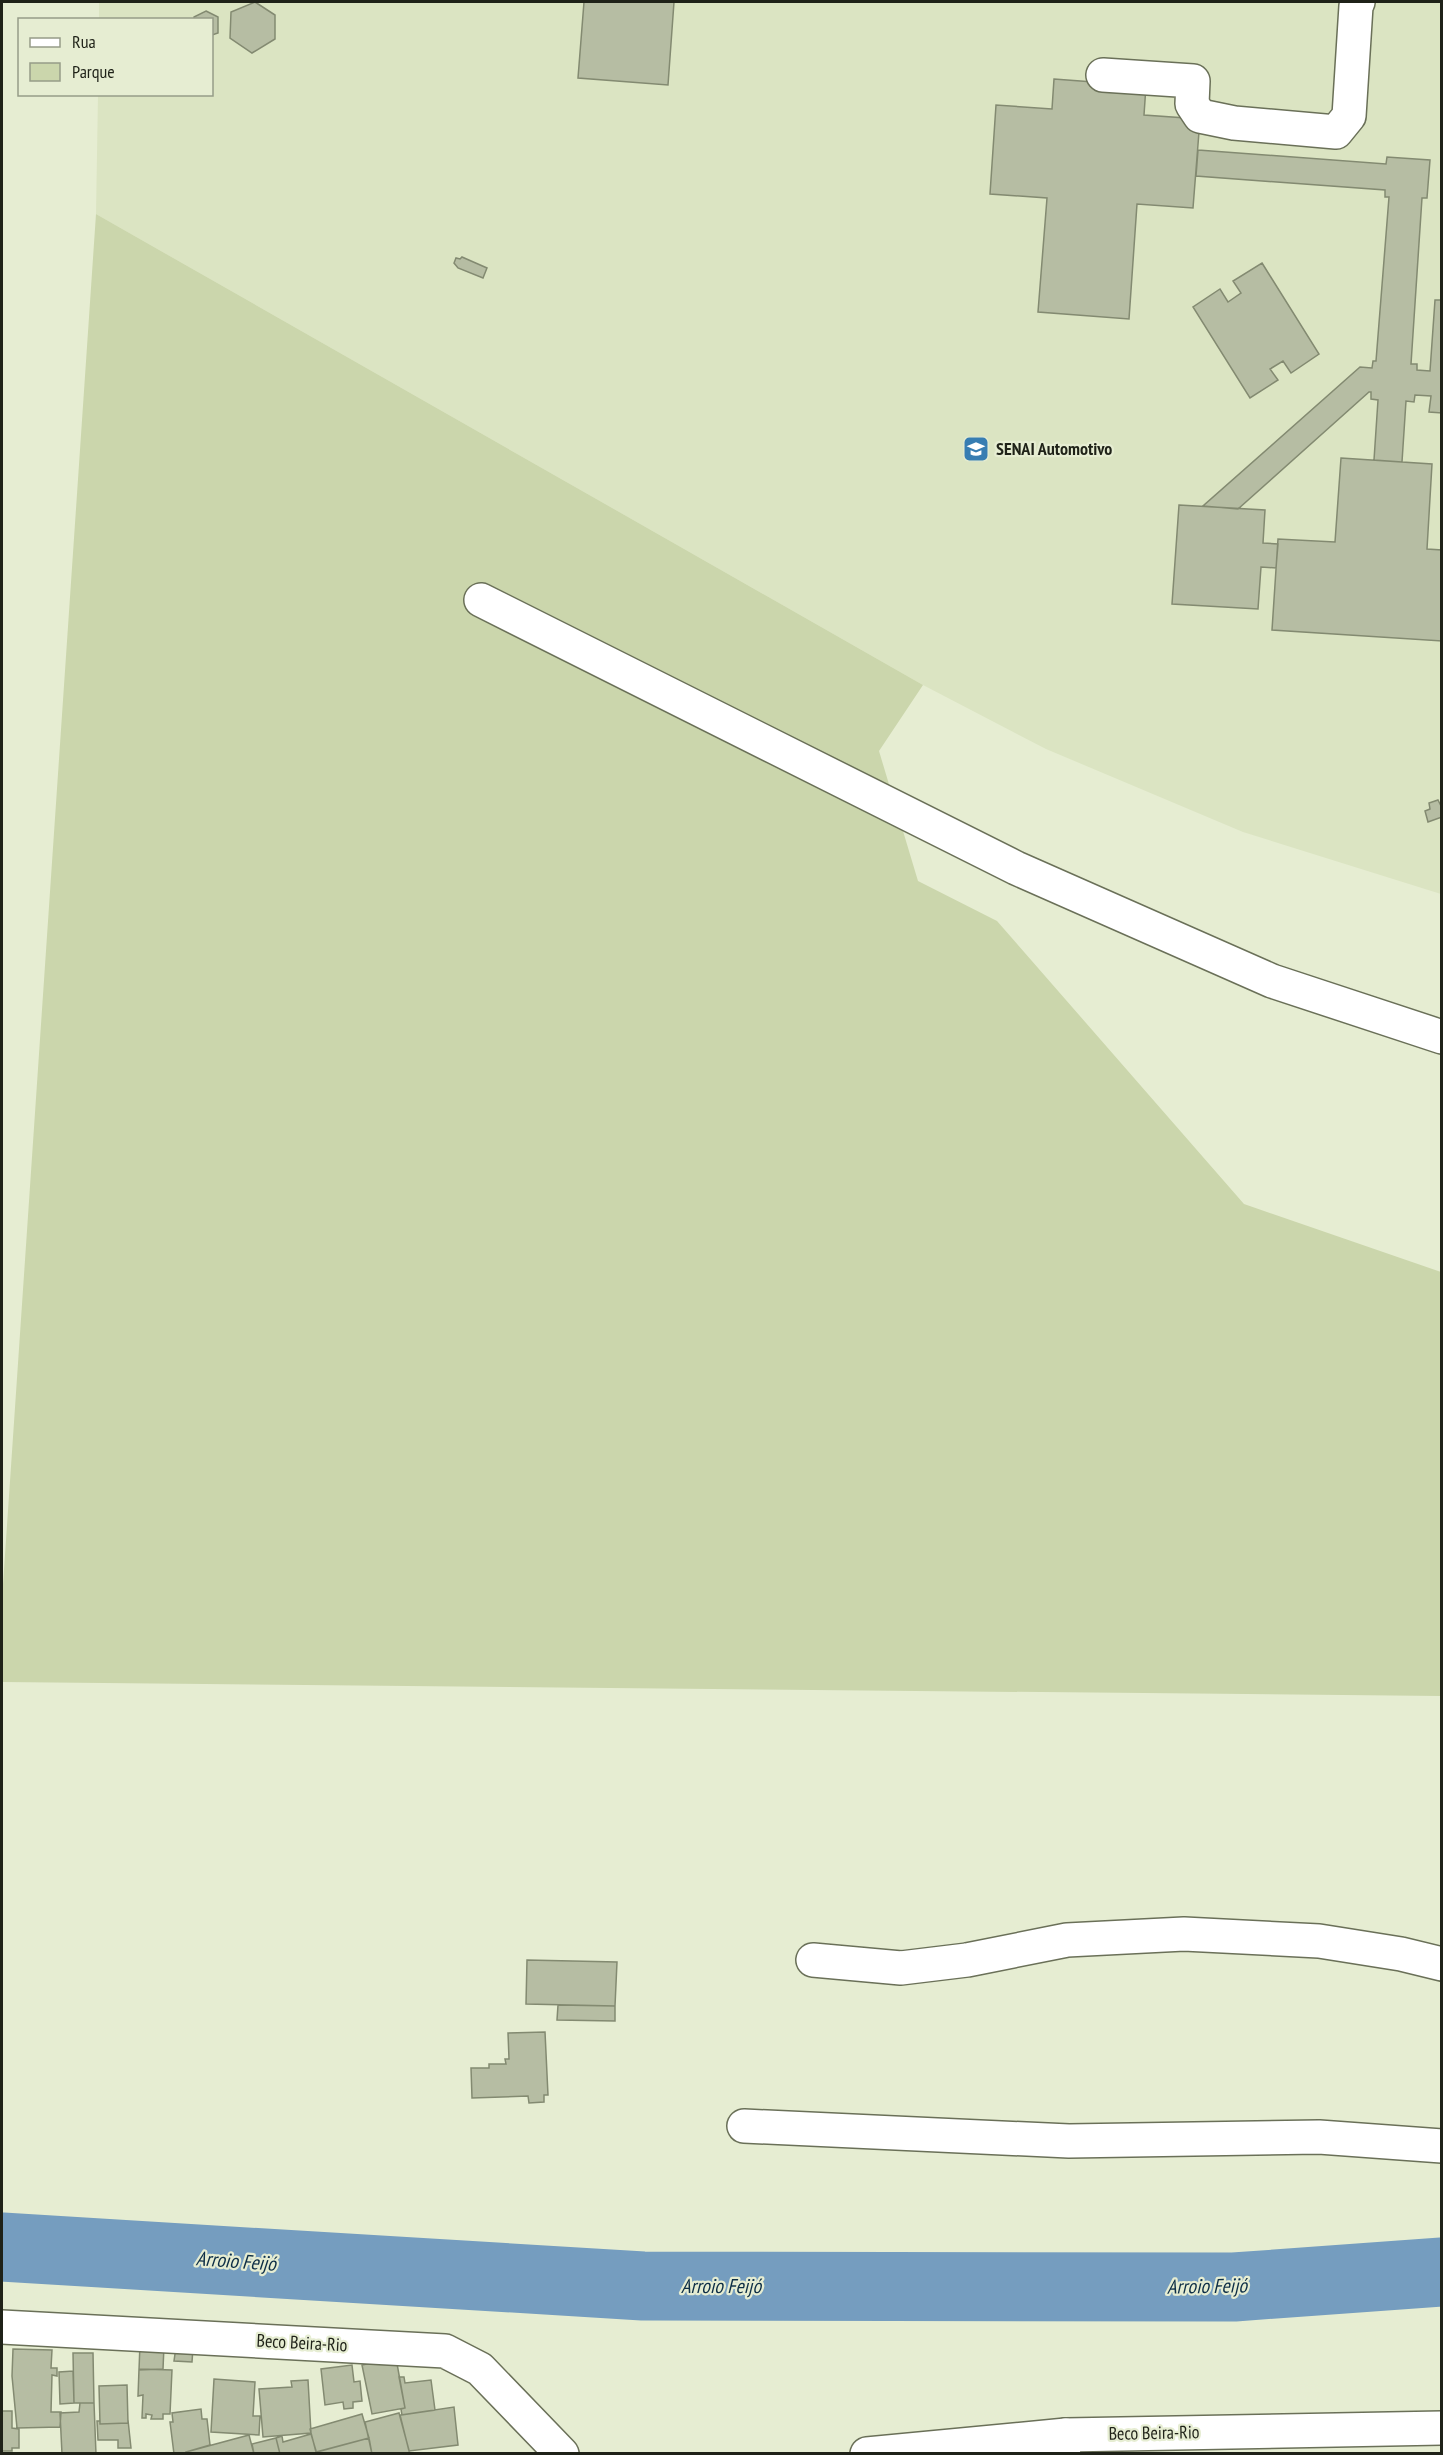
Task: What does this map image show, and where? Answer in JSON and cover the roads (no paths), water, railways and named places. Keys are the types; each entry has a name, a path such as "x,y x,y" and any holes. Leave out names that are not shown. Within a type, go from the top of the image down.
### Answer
{"street":[{"path":"1103,75 1192,81 1192,104 1200,116 1234,123 1336,132 1349,116 1358,2"},
{"path":"481,600 1016,868 1272,981 1442,1037"},
{"path":"813,1960 901,1968 967,1960 1067,1940 1184,1934 1319,1941 1401,1954 1442,1964"},
{"path":"744,2126 1069,2141 1318,2138 1442,2146"},
{"name":"Beco Beira-Rio","path":"2,2327 445,2351 480,2369 562,2454"},
{"name":"Beco Beira-Rio","path":"867,2454 1442,2428"}],"waterway":[{"name":"Arroio Feijó","path":"2,2247 643,2286 1234,2287 1442,2272"}],"place":[{"name":"SENAI Automotivo","path":"976,449"}]}
